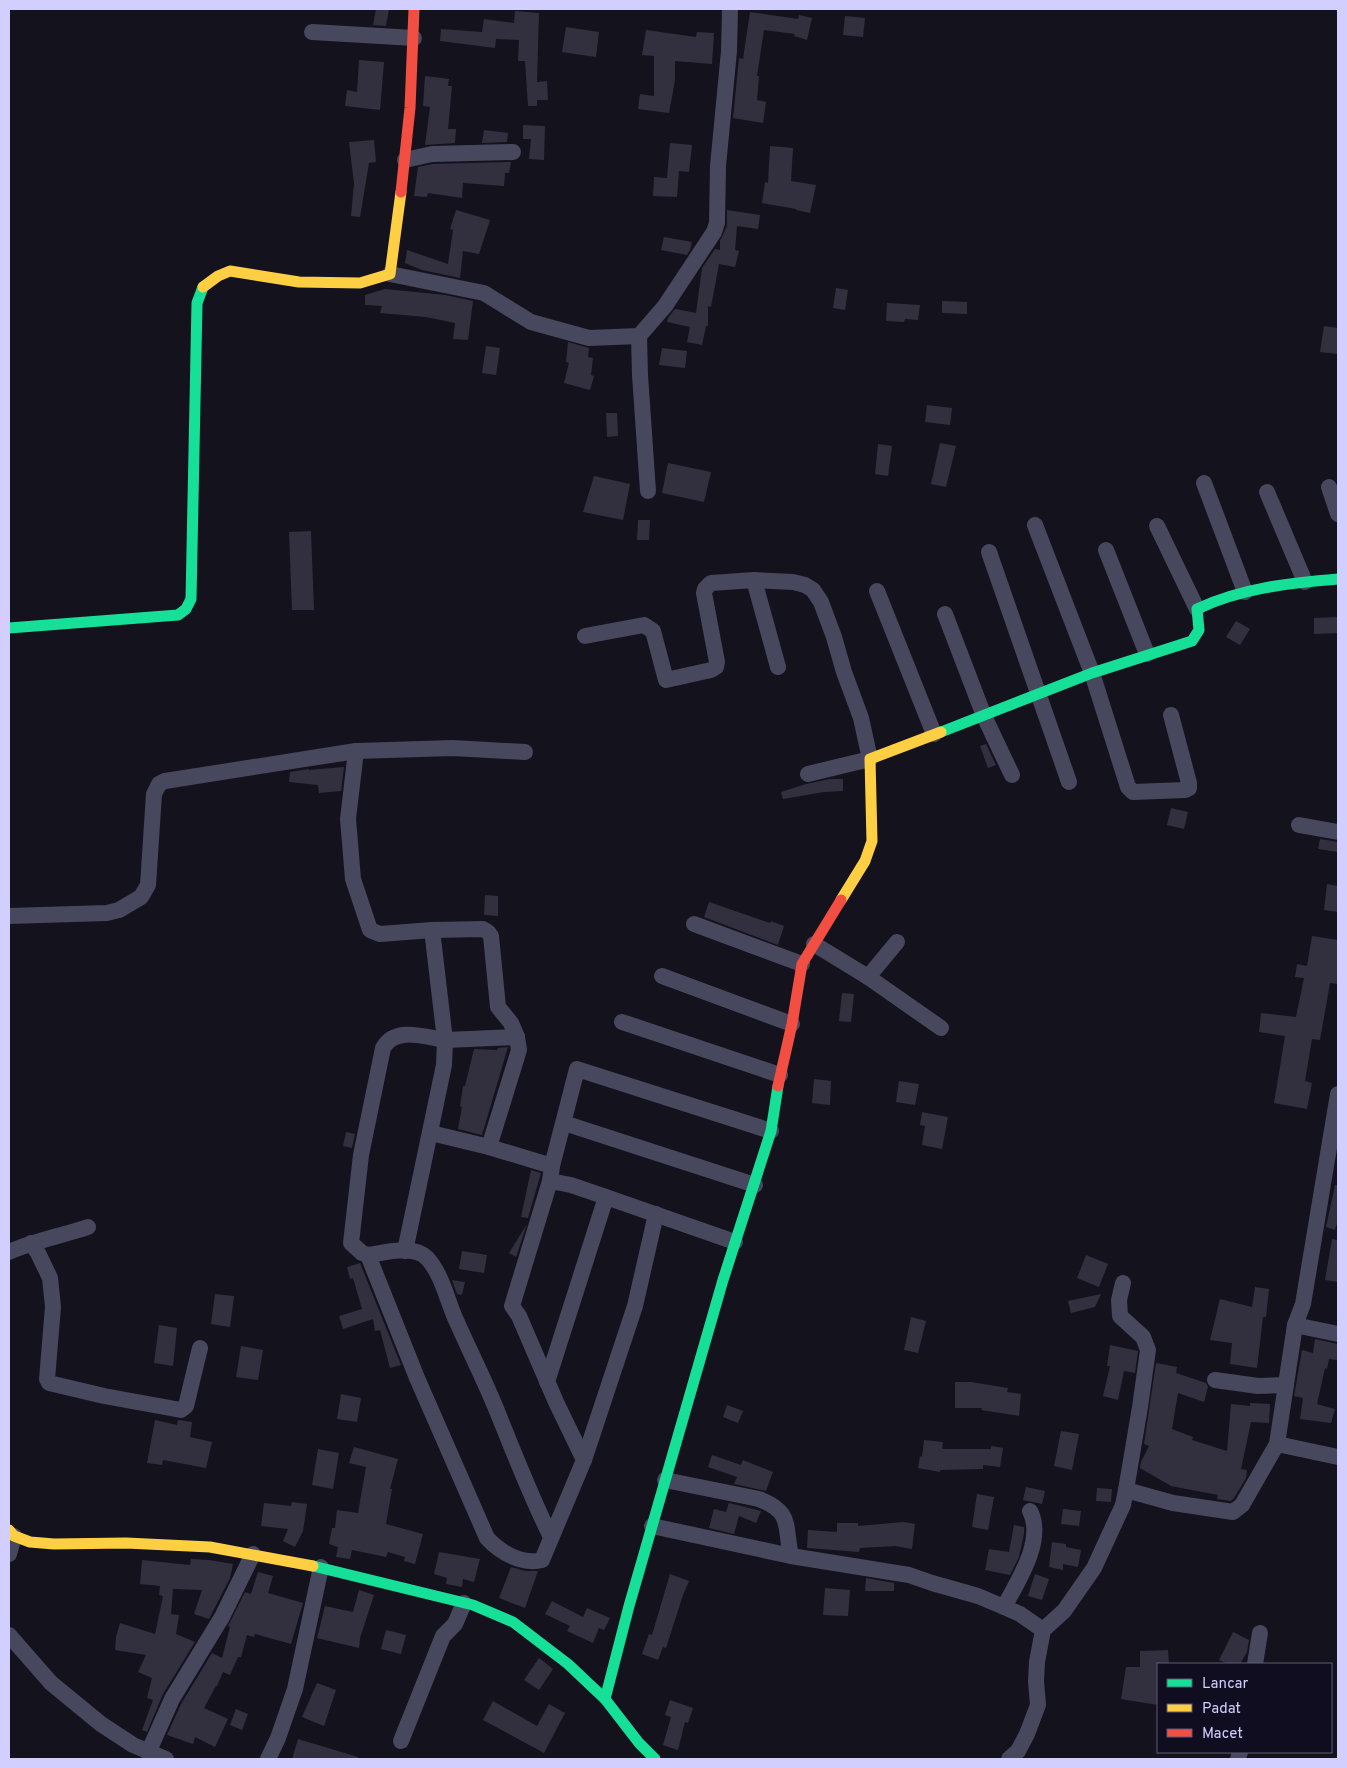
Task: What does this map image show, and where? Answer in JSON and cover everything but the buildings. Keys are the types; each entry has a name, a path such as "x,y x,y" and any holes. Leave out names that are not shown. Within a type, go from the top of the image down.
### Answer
{"street":[{"path":"390,274 401,203 405,160 414,38 414,9"},
{"path":"648,491 639,336 665,306 714,232 729,50 730,9"},
{"path":"312,32 414,38"},
{"path":"405,160 432,154 513,152"},
{"path":"9,628 178,614 189,604 191,590 196,303 202,288 218,276 230,271 299,282 360,283 390,274 484,293 531,322 589,338 639,336"},
{"path":"1204,483 1246,592"},
{"path":"1329,488 1338,514"},
{"path":"1268,492 1305,582"},
{"path":"1035,526 1092,673 1128,787 1133,792 1185,790 1189,788 1171,715"},
{"path":"808,774 870,759 1092,673 1192,641 1198,635 1200,624 1197,609 1157,526"},
{"path":"1106,550 1147,654"},
{"path":"989,552 1069,782"},
{"path":"1197,609 1211,601 1246,592 1305,582 1338,579"},
{"path":"754,580 778,667"},
{"path":"584,636 644,626 653,631 666,680 711,670 716,667 717,662 704,593 710,583 754,580 793,582 805,585 813,590 821,602 861,718 870,759 872,841 866,861 802,964 771,1131 735,1242 665,1480 605,1699"},
{"path":"877,591 934,734"},
{"path":"945,614 984,716 1012,775"},
{"path":"9,916 107,913 119,910 141,897 148,885 154,794 159,784 165,781 356,750 453,748 525,752"},
{"path":"356,750 348,819 352,878 370,930 380,934 483,929 491,936 498,1006 511,1023 518,1037 518,1050 489,1147"},
{"path":"1299,824 1338,832"},
{"path":"694,924 802,964"},
{"path":"405,1251 444,1065 445,1040 432,930"},
{"path":"868,977 897,942"},
{"path":"814,944 868,977 942,1028"},
{"path":"662,976 792,1024"},
{"path":"622,1022 780,1075"},
{"path":"518,1037 445,1040 401,1034 389,1038 383,1048 361,1155 352,1243 362,1253 368,1255 405,1251 417,1252 426,1258 440,1278 449,1304 501,1419 532,1498 551,1537"},
{"path":"584,1460 547,1382 519,1316 512,1306 551,1173 578,1069 771,1131"},
{"path":"1126,1490 1174,1502 1233,1512 1242,1504 1276,1444 1295,1324 1304,1294 1338,1099"},
{"path":"564,1123 755,1185"},
{"path":"431,1133 489,1147 551,1173 571,1185 735,1242"},
{"path":"547,1382 606,1196"},
{"path":"368,1255 417,1378 487,1538 503,1552 531,1562 542,1560 584,1460 635,1306 656,1214"},
{"path":"9,1252 30,1243 47,1240 88,1227"},
{"path":"30,1243 38,1253 50,1278 53,1306 47,1379 49,1383 104,1396 181,1410 186,1406 200,1348"},
{"path":"1009,1759 1018,1751 1038,1705 1037,1662 1043,1630 1064,1611 1094,1568 1123,1506 1148,1350 1144,1338 1120,1316 1119,1300 1123,1283"},
{"path":"1295,1324 1338,1334"},
{"path":"1215,1380 1258,1386 1286,1385"},
{"path":"1276,1444 1338,1457"},
{"path":"665,1480 759,1499 770,1503 778,1508 784,1516 791,1556"},
{"path":"1004,1607 1031,1552 1035,1525 1030,1511"},
{"path":"652,1526 791,1556 909,1575 978,1596 1020,1614 1043,1630"},
{"path":"9,1554 11,1533 30,1542 54,1544 126,1543 200,1546 321,1567 473,1605 513,1622 561,1659 605,1699 639,1743 655,1759"},
{"path":"148,1752 172,1699 222,1617 253,1554"},
{"path":"268,1759 278,1738 295,1689 321,1567"},
{"path":"401,1741 444,1636 455,1624 464,1603"},
{"path":"1255,1663 1260,1633"},
{"path":"9,1635 51,1683 101,1724 148,1752 166,1759"}],"traffic: fast":[{"path":"9,628 178,615 186,609 191,599 197,303 203,287"},
{"path":"941,732 1092,673 1192,641 1199,630 1197,609 1214,602 1248,591 1302,582 1338,579"},
{"path":"605,1699 629,1606 723,1280 771,1131 778,1086"},
{"path":"313,1566 473,1605 513,1622 568,1664 605,1699 639,1743 655,1759"}],"traffic: slow":[{"path":"203,287 218,276 230,271 299,282 360,283 390,274 401,192"},
{"path":"841,900 865,861 872,841 870,759 941,732"},
{"path":"9,1530 14,1536 30,1542 54,1544 126,1543 210,1547 313,1566"}],"traffic: jam":[{"path":"401,192 410,108 414,9"},
{"path":"778,1086 792,1024 802,964 841,900"}]}
